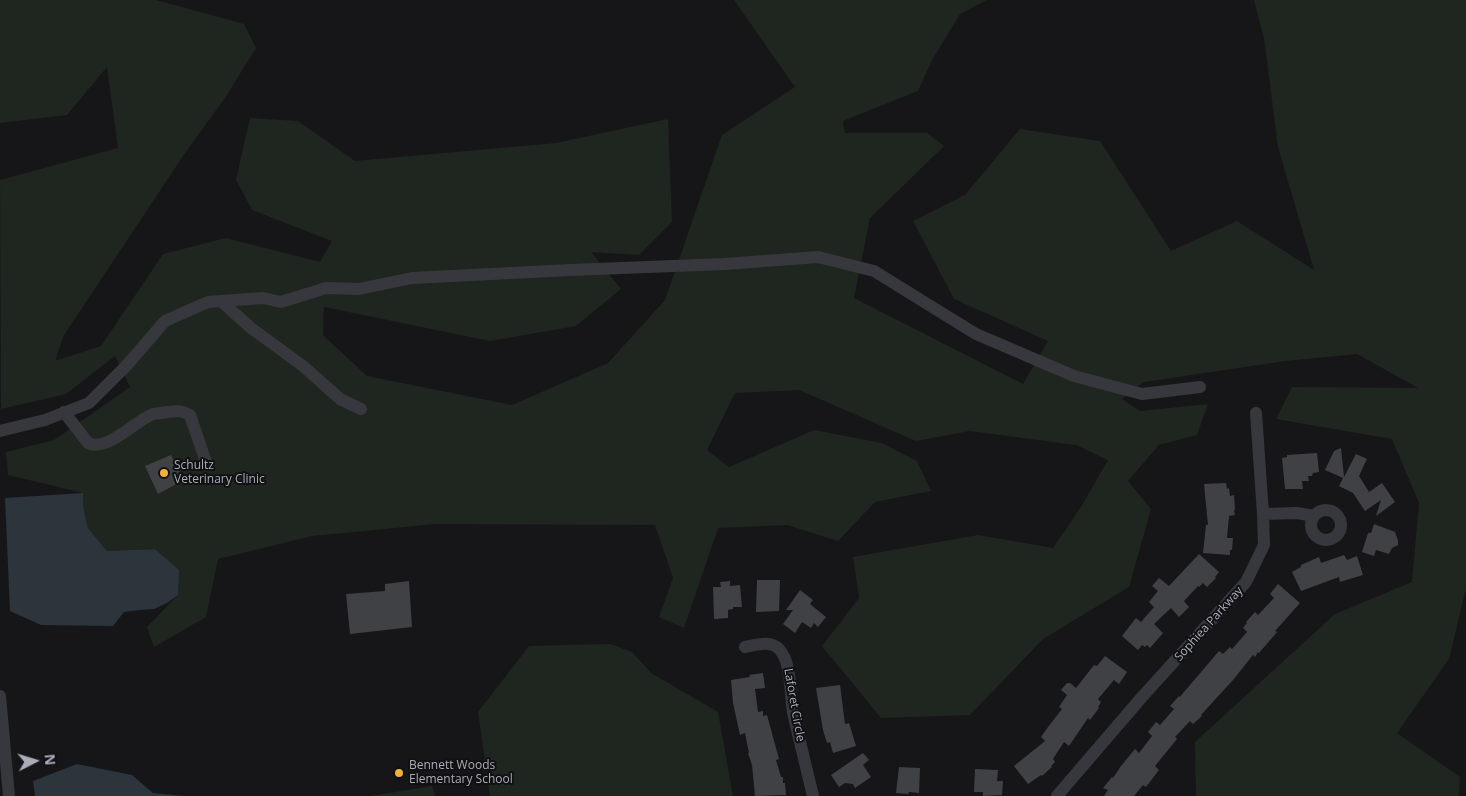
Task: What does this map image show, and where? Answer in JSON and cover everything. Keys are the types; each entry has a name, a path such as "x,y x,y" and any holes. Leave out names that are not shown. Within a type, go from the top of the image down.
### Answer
{"street":[{"path":"0,431 45,420 89,403 127,365 165,321 208,302 263,298 281,302 326,288 359,289 412,278 726,264 818,257 874,272 976,334 1074,376 1142,394 1200,387"},
{"path":"222,301 251,328 303,366 340,399 361,409"},
{"path":"64,412 88,443 93,445 112,440 152,414 184,411 190,415 207,465"},
{"name":"Sophiea Parkway","path":"1057,796 1142,697 1246,582 1264,545 1256,413"},
{"path":"1263,514 1298,513 1314,516"},
{"name":"Laforet Circle","path":"745,647 763,644 772,645 779,650 785,659 794,717 813,796"},
{"path":"0,696 9,796"}],"shaded area":[{"path":"0,0 156,0 244,24 256,48 225,98 185,153 64,335 55,361 101,346 163,254 226,238 320,262 332,241 252,210 236,180 250,118 298,121 355,161 556,143 668,119 672,222 639,255 591,252 621,289 576,326 490,341 324,307 323,335 367,376 512,405 608,363 665,300 722,135 795,87 734,0 987,0 960,14 931,62 918,91 843,121 845,133 927,133 944,146 870,218 854,298 1023,384 1048,341 954,299 913,221 965,195 1020,129 1100,141 1171,251 1237,221 1314,270 1278,147 1264,38 1254,0 1466,0 1466,588 1449,659 1397,733 1460,777 1459,796 1196,796 1195,742 1335,614 1412,582 1419,503 1392,439 1276,419 1292,387 1418,388 1357,354 1286,361 1144,382 1122,399 1140,411 1208,404 1197,435 1159,445 1128,481 1151,509 1129,587 1043,639 970,715 881,718 822,646 859,598 853,557 978,535 1053,548 1081,507 1108,460 1076,445 970,431 916,441 799,390 735,393 707,450 729,467 814,430 882,443 917,461 931,491 875,502 838,541 787,525 718,528 684,628 659,617 673,578 655,525 436,524 312,536 218,559 206,617 154,647 147,627 178,595 178,570 155,549 107,551 88,528 83,506 83,493 8,475 6,452 54,440 130,387 115,356 66,394 1,409 0,180 118,148 107,67 67,115 0,123"},
{"path":"83,493 83,506 88,528 107,551 155,549 179,570 178,595 154,609 124,612 113,626 41,625 10,611 5,498"},
{"path":"610,644 632,652 651,673 718,712 733,796 490,796 478,712 529,646"},
{"path":"77,764 132,775 153,793 185,796 35,796 33,781"},
{"path":"432,786 435,796 371,796"}],"building":[{"path":"1341,448 1344,477 1356,454 1367,459 1359,476 1369,492 1382,483 1395,502 1376,516 1381,500 1365,511 1353,493 1339,486 1343,478 1325,470 1334,451"},
{"path":"1317,453 1319,472 1308,476 1309,481 1302,481 1303,489 1285,489 1282,458 1287,457 1287,455"},
{"name":"Schultz Veterinary Clinic","path":"171,455 184,480 158,494 145,466"},
{"path":"1226,483 1230,496 1234,495 1235,515 1229,516 1227,538 1233,538 1232,550 1230,550 1230,555 1203,553 1206,525 1208,525 1204,484"},
{"path":"1374,524 1395,532 1398,545 1392,548 1389,554 1376,550 1374,556 1362,552 1368,533 1371,533"},
{"path":"1199,554 1219,572 1216,578 1207,587 1203,583 1198,586 1184,601 1189,607 1179,617 1171,608 1154,624 1163,633 1150,648 1147,645 1145,647 1142,645 1138,650 1122,636 1136,618 1141,622 1154,607 1149,602 1158,591 1152,586 1159,578 1169,586"},
{"path":"1344,555 1347,560 1357,556 1363,575 1340,582 1339,577 1301,591 1292,572 1301,567 1301,565 1319,557 1321,563"},
{"path":"757,580 780,580 779,611 756,612"},
{"path":"409,581 412,627 350,634 346,594 385,591 385,584"},
{"path":"730,581 730,586 740,585 742,607 733,607 733,609 728,610 728,618 714,619 713,587 721,587 720,582"},
{"path":"1278,584 1300,603 1275,631 1277,632 1255,657 1253,655 1202,716 1193,724 1190,721 1175,737 1177,739 1155,766 1159,770 1146,787 1143,785 1134,796 1104,796 1108,790 1103,788 1135,749 1139,753 1152,736 1148,732 1156,722 1160,725 1174,709 1170,706 1219,651 1223,654 1230,647 1232,649 1247,632 1243,628 1246,622 1255,612 1258,615 1274,598 1270,594"},
{"path":"800,590 813,600 810,604 826,617 818,627 814,623 811,628 802,622 795,633 783,624 793,610 786,610"},
{"path":"1105,656 1127,672 1119,684 1114,680 1098,699 1101,702 1099,708 1090,720 1088,718 1069,746 1064,742 1053,759 1055,762 1052,767 1042,776 1028,784 1014,766 1045,741 1041,737 1062,709 1059,707 1067,695 1061,690 1067,683 1076,688 1094,665 1097,666"},
{"path":"763,673 765,688 755,689 758,712 763,711 763,716 767,715 779,759 776,760 781,777 783,777 783,783 785,783 786,795 755,796 752,765 745,733 740,735 733,703 731,680"},
{"path":"840,685 845,724 849,723 856,746 833,753 830,742 827,743 823,730 816,688"},
{"path":"863,753 869,760 863,765 871,777 855,788 853,784 845,783 839,787 831,775"},
{"path":"899,767 920,768 919,793 896,793"},
{"path":"975,769 998,770 997,781 1003,781 1002,795 983,796 983,792 974,792"}],"place":[{"name":"Schultz Veterinary Clinic","path":"164,473"},
{"name":"Bennett Woods Elementary School","path":"399,773"}]}
